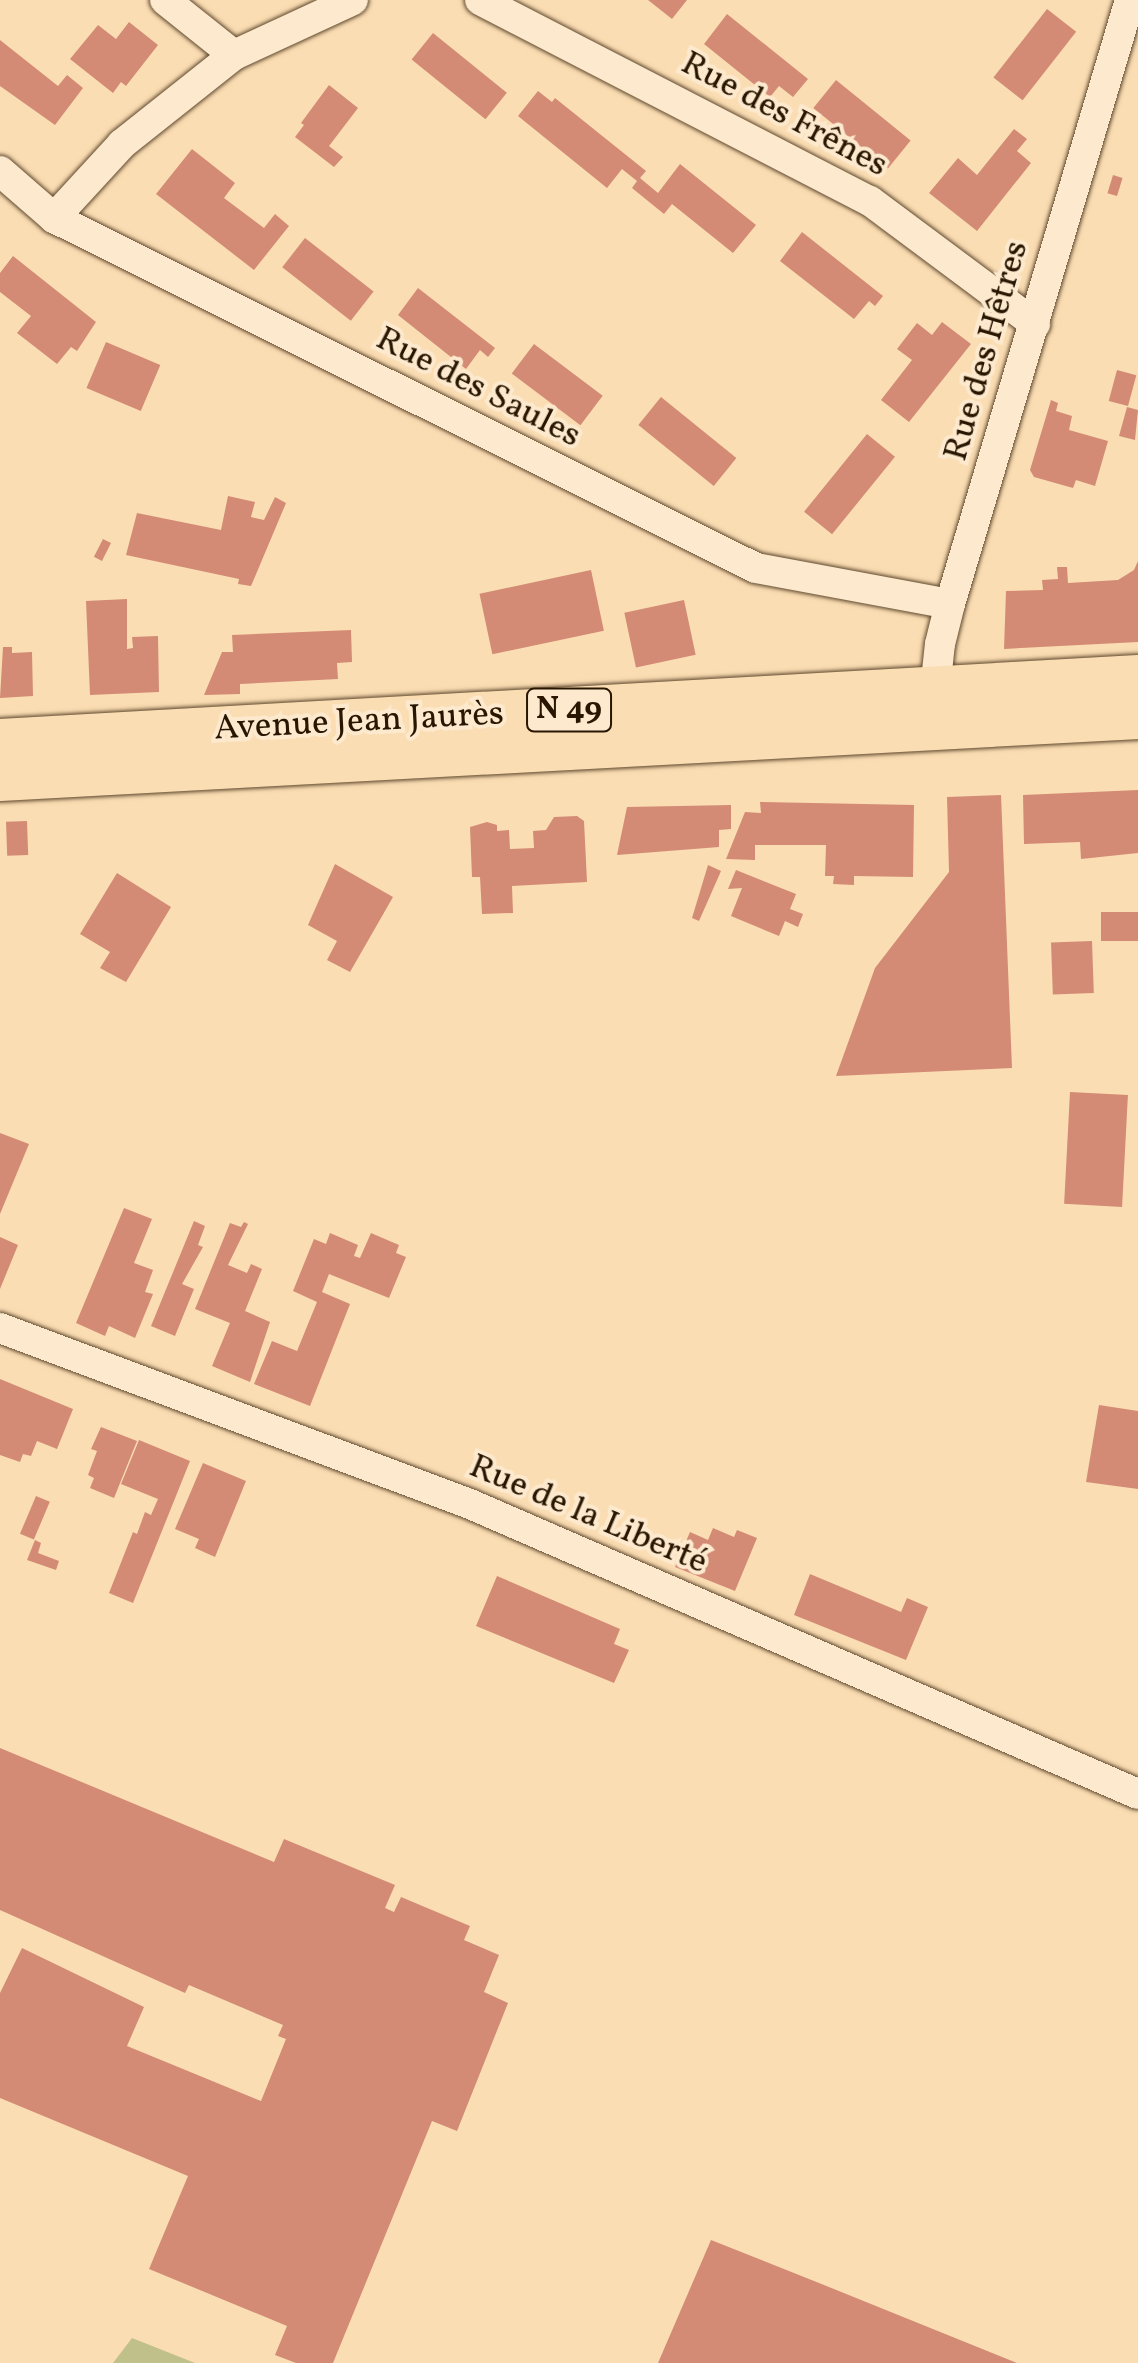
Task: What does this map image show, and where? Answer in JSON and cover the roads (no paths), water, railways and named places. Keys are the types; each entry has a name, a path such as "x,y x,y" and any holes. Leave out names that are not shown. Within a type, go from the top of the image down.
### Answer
{"main road":[{"name":"Avenue Jean Jaurès","path":"0,777 933,708 1138,678"},
{"name":"Avenue Jean Jaurès","path":"0,742 933,708 1138,715"}],"street":[{"path":"166,0 234,56"},
{"path":"54,218 122,144 234,56 353,0"},
{"name":"Rue des Frênes","path":"480,0 870,201 1036,324"},
{"name":"Rue des Hêtres","path":"933,708 950,604 1130,0"},
{"name":"Rue des Saules","path":"0,171 54,218 756,568 950,604"},
{"name":"Rue de la Liberté","path":"0,1328 470,1504 1138,1794"}]}
